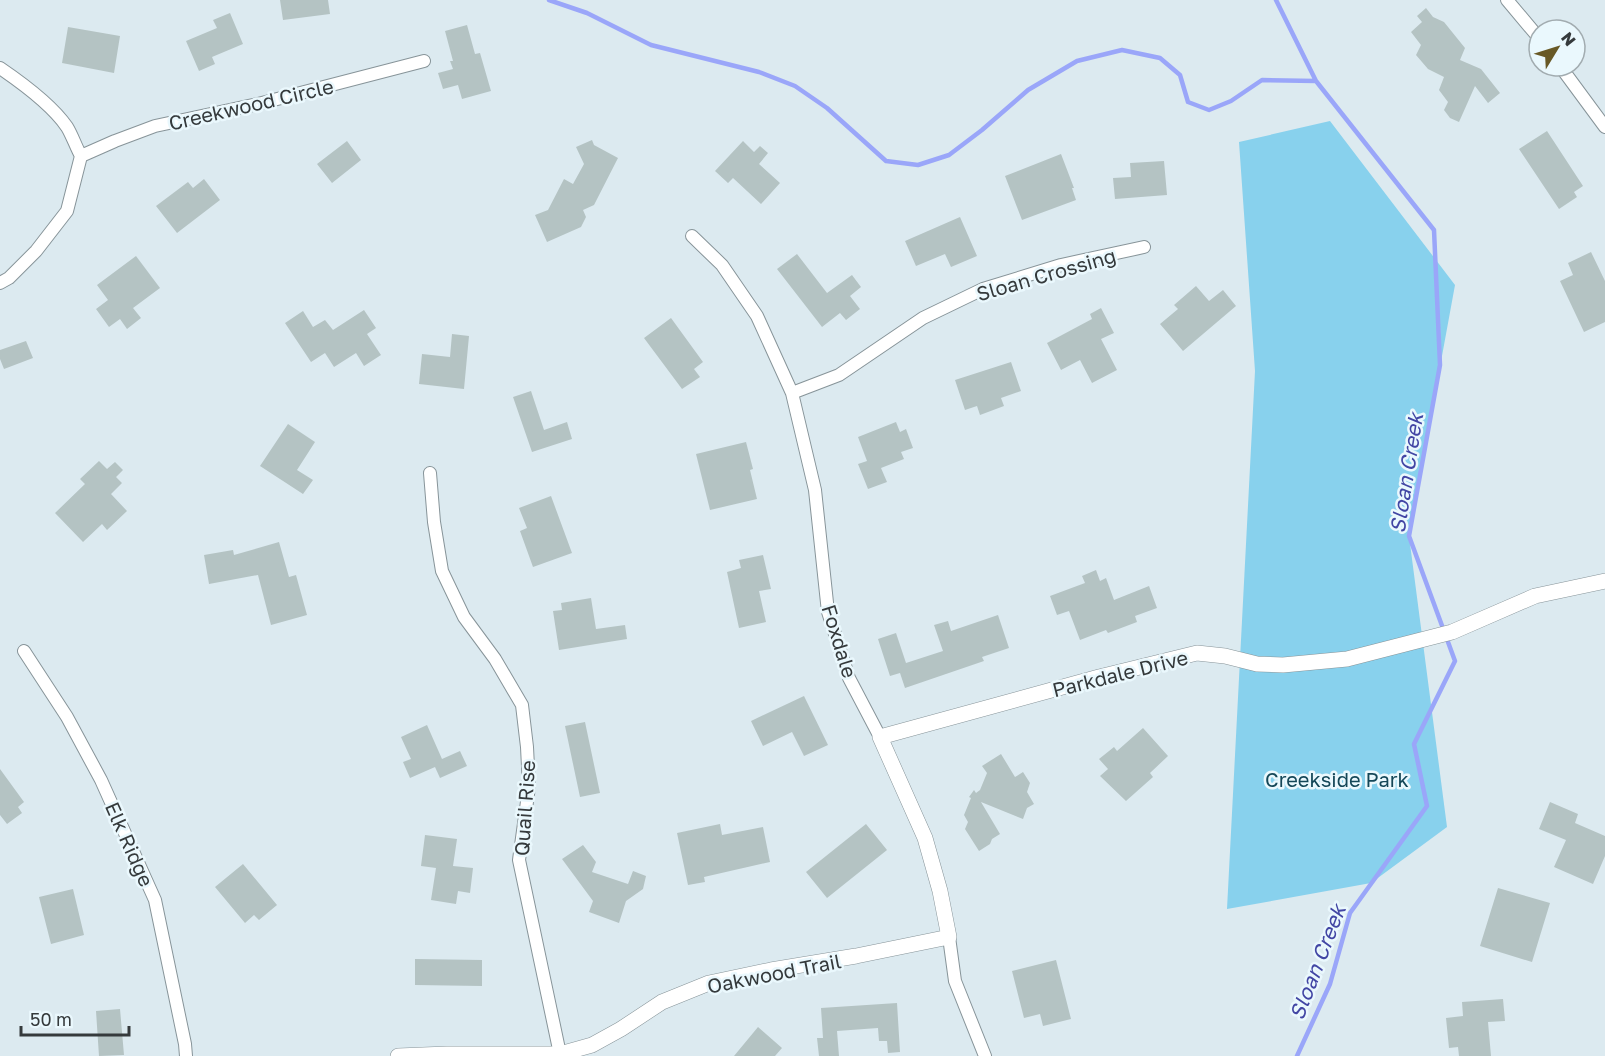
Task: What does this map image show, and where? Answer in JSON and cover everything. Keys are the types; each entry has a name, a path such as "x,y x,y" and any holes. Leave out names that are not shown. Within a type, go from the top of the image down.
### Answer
{"street":[{"path":"1507,0 1527,24"},
{"name":"Creekwood Circle","path":"81,156 155,126 258,104 424,61"},
{"path":"0,68 15,78 61,120 81,156 67,211 36,251 9,278 0,283"},
{"path":"1569,78 1605,127"},
{"name":"Foxdale","path":"692,236 722,265 757,316 792,393 815,490 828,612 849,678 880,737 925,838 940,891 955,981 985,1056"},
{"name":"Sloan Crossing","path":"792,393 838,375 922,318 983,289 1061,265 1144,247"},
{"name":"Quail Rise","path":"430,473 434,522 442,572 464,617 495,659 522,705 529,787 519,860 560,1054"},
{"name":"Parkdale Drive","path":"880,737 1099,676 1197,653 1226,656 1257,664 1283,665 1347,659 1452,632 1535,596 1605,581"},
{"name":"Elk Ridge","path":"24,651 67,717 101,780 155,900 186,1056"},
{"name":"Oakwood Trail","path":"398,1056 560,1054 592,1045 662,1002 709,983 771,970 856,957 949,937"}],"green space":[{"name":"Creekside Park","path":"1330,121 1455,285 1409,536 1447,827 1371,883 1227,909 1255,371 1239,142"}],"building":[{"path":"280,0 328,0 330,14 283,20"},
{"path":"1426,8 1433,17 1444,22 1465,48 1460,60 1481,69 1500,93 1488,103 1475,86 1459,122 1450,118 1444,110 1448,102 1439,90 1444,77 1428,69 1416,55 1421,45 1411,32 1422,22 1417,16"},
{"path":"230,13 243,44 212,57 215,64 199,71 186,41 217,28 213,20"},
{"path":"467,25 475,54 480,53 491,91 462,99 458,85 443,89 438,73 453,69 445,31"},
{"path":"68,27 120,36 114,73 62,63"},
{"path":"1547,131 1583,186 1574,192 1577,197 1559,209 1519,149"},
{"path":"592,140 594,145 618,158 594,205 583,210 586,217 581,227 547,242 535,215 548,210 564,179 573,184 584,164 576,147"},
{"path":"347,141 361,160 332,183 317,164"},
{"path":"743,141 754,152 760,146 768,153 759,164 780,183 761,204 733,178 728,183 715,171"},
{"path":"1061,154 1074,188 1072,188 1076,200 1022,220 1005,176"},
{"path":"1164,161 1167,195 1115,199 1113,178 1131,177 1130,163"},
{"path":"204,179 220,200 177,233 156,206 188,182 193,188"},
{"path":"960,217 977,256 951,267 945,254 916,266 905,241"},
{"path":"1591,252 1605,281 1605,322 1584,332 1560,281 1573,275 1568,263"},
{"path":"797,254 827,293 852,275 861,287 850,296 860,309 846,320 840,313 822,327 777,269"},
{"path":"136,256 160,288 133,308 141,318 127,329 120,319 109,327 96,309 108,300 97,285"},
{"path":"1196,286 1209,301 1223,290 1236,306 1183,351 1160,324 1178,309 1174,305"},
{"path":"1101,308 1114,333 1101,339 1117,370 1092,383 1080,360 1061,370 1047,343 1092,319 1090,314"},
{"path":"364,310 376,328 367,334 381,355 364,366 356,353 334,367 325,353 311,362 285,323 303,311 313,327 325,320 333,330"},
{"path":"671,318 703,362 694,369 700,377 682,389 644,338"},
{"path":"452,334 469,336 464,389 419,384 422,354 450,357"},
{"path":"26,341 33,358 4,369 0,359 0,350"},
{"path":"1011,362 1021,391 1001,398 1004,406 980,415 977,406 965,410 955,380"},
{"path":"531,391 544,430 567,422 572,439 532,452 513,397"},
{"path":"896,422 900,432 906,429 913,448 901,452 904,459 881,468 887,482 868,489 858,464 867,461 858,437"},
{"path":"288,424 315,442 297,470 313,480 303,494 260,466"},
{"path":"746,442 757,499 710,510 696,454"},
{"path":"99,461 107,469 115,462 123,470 116,477 122,483 111,494 127,511 107,530 102,524 83,542 55,513 85,484 80,479"},
{"path":"551,496 572,553 533,567 520,531 527,528 519,508"},
{"path":"279,542 289,577 296,575 307,615 271,625 258,575 209,584 204,555 233,550 234,555"},
{"path":"763,555 771,589 759,591 766,622 739,628 727,572 741,568 739,560"},
{"path":"1096,570 1100,581 1106,578 1114,600 1149,586 1157,608 1135,616 1137,622 1080,640 1069,611 1057,615 1050,596 1085,583 1082,576"},
{"path":"591,598 596,629 625,625 627,639 559,650 553,611 562,610 561,603"},
{"path":"998,615 1009,648 982,657 984,661 905,688 900,673 890,676 878,639 896,633 906,663 943,651 934,625 948,621 951,631"},
{"path":"804,696 828,745 804,756 792,732 763,746 751,721"},
{"path":"585,722 600,793 580,797 565,726"},
{"path":"427,725 442,759 460,751 467,766 440,778 435,767 410,778 403,762 411,759 401,737"},
{"path":"1143,728 1168,756 1150,773 1153,777 1126,801 1100,776 1108,769 1099,759 1114,747 1117,751"},
{"path":"1001,754 1015,777 1023,772 1030,783 1027,792 1034,804 1027,808 1023,819 981,802 1000,834 979,851 965,829 968,822 964,815 971,798 969,797 974,790 976,793 980,790 987,773 982,766"},
{"path":"0,769 24,802 18,807 22,813 7,824 0,815"},
{"path":"1550,802 1578,814 1575,823 1605,836 1605,856 1593,884 1554,867 1566,840 1539,829"},
{"path":"720,824 722,835 763,827 770,862 704,877 705,882 688,885 677,833"},
{"path":"866,824 887,850 827,898 806,872"},
{"path":"425,835 457,839 453,866 473,868 470,893 458,891 456,904 431,900 436,868 421,866"},
{"path":"583,845 596,862 592,872 628,884 633,871 646,876 643,889 626,901 619,923 589,912 593,901 562,859"},
{"path":"243,864 277,905 259,920 254,915 245,923 215,887"},
{"path":"1498,888 1550,903 1532,962 1480,946"},
{"path":"73,889 84,935 51,944 39,897"},
{"path":"415,959 482,960 482,986 415,985"},
{"path":"1056,960 1071,1019 1043,1026 1040,1014 1024,1018 1012,971"},
{"path":"1503,999 1505,1021 1488,1022 1491,1056 1459,1056 1458,1047 1449,1048 1446,1018 1463,1016 1462,1002"},
{"path":"897,1003 900,1052 888,1053 887,1041 879,1041 878,1028 837,1031 839,1056 819,1056 817,1038 823,1038 821,1008"},
{"path":"120,1009 124,1055 99,1056 96,1011"},
{"path":"758,1027 782,1048 775,1056 734,1056"}],"waterway":[{"path":"549,0 587,13 651,45 759,72 795,86 827,108 886,161 918,165 949,155 1028,90 1077,61 1122,50 1160,58 1180,75 1188,102 1209,110 1231,101 1262,80 1316,81"},
{"name":"Sloan Creek","path":"1276,0 1316,81 1434,230 1440,365 1409,536 1455,661 1414,744 1427,806 1350,913 1330,984 1297,1056"}]}
